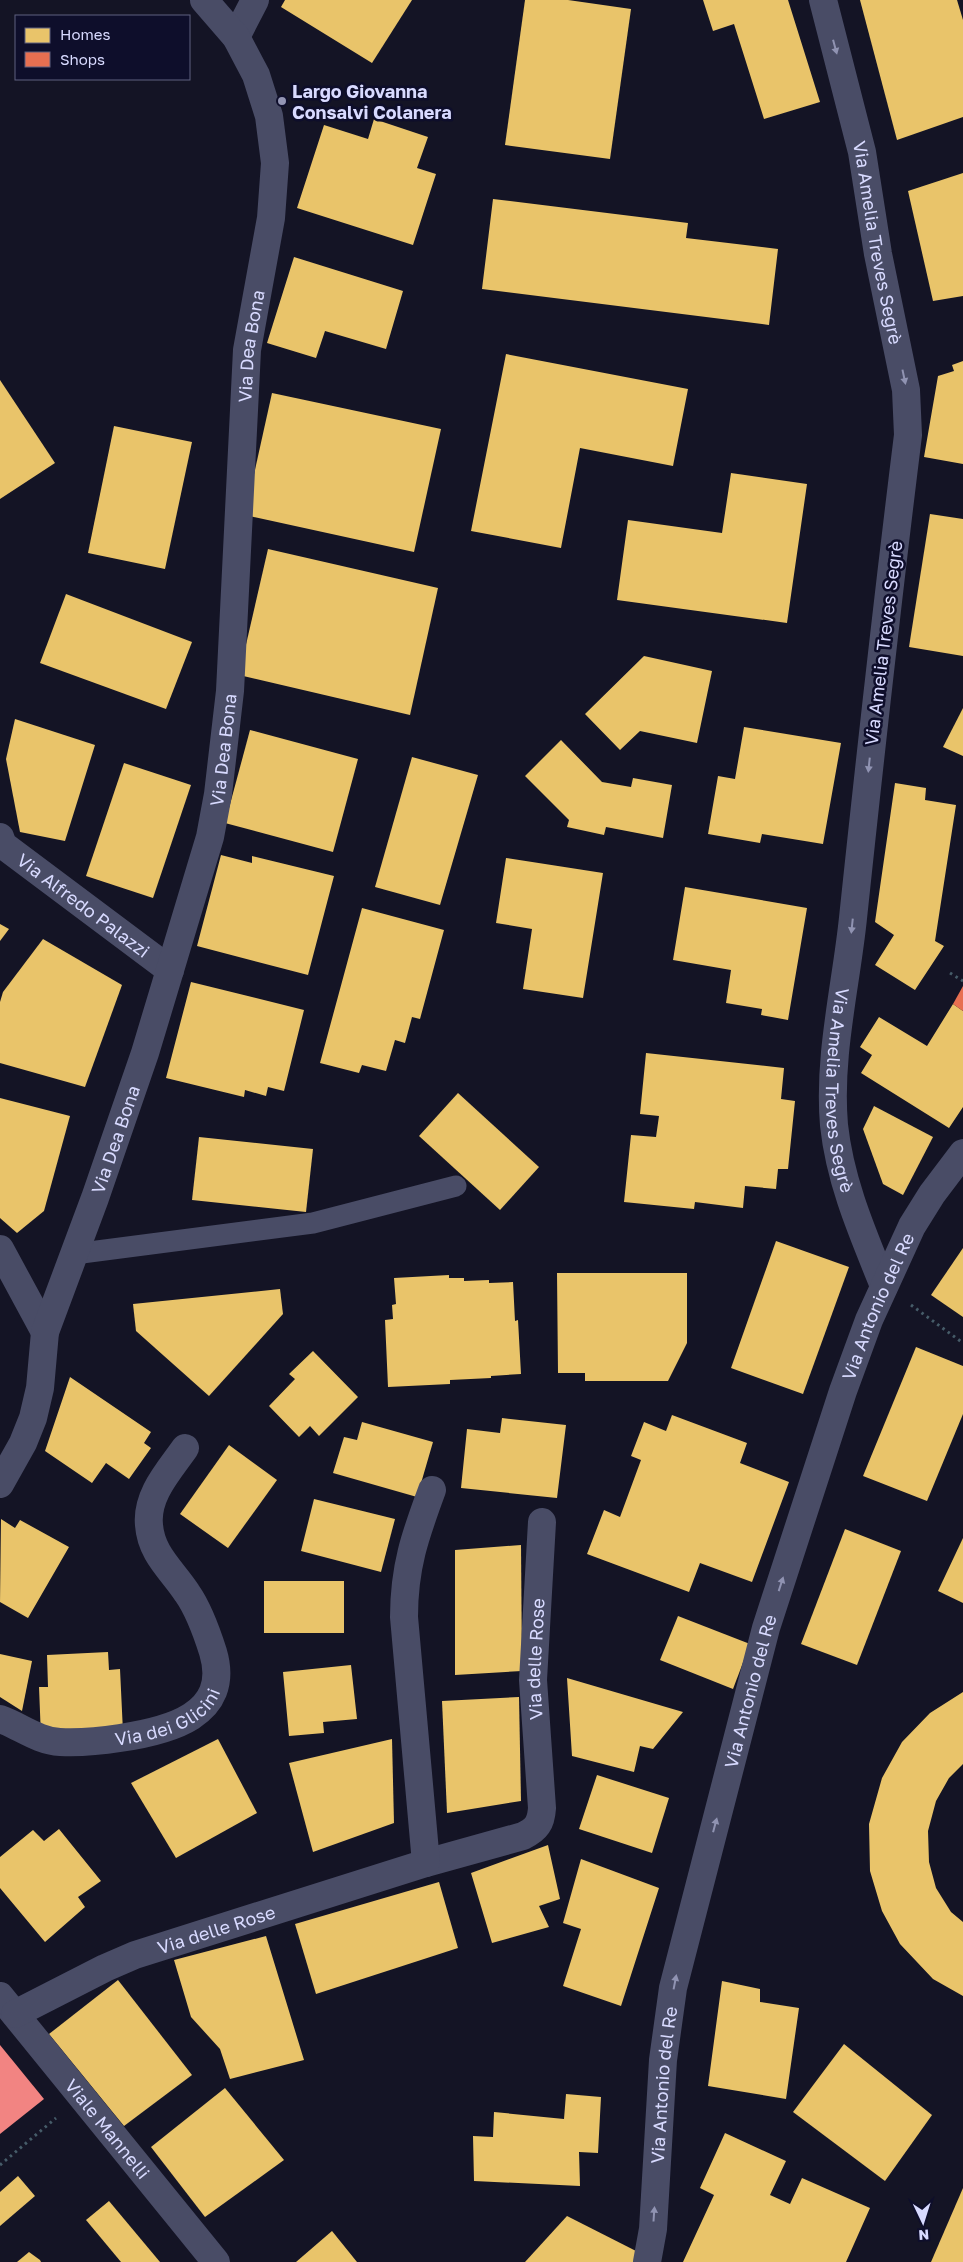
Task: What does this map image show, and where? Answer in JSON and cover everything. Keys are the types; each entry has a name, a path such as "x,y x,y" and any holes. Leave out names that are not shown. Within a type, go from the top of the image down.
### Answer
{"street":[{"name":"Via Dea Bona","path":"0,1484 24,1444 36,1408 45,1332 145,1053 210,837 218,794 230,692 245,368 250,327 271,218 275,181 274,147 266,102 256,75 236,37 204,0"},
{"path":"236,37 255,0"},
{"name":"Via Amelia Treves Segrè","path":"823,0 862,152 878,254 908,408 908,435 878,673 850,943 836,1047 834,1090 834,1125 845,1180 852,1206 884,1286"},
{"name":"Via Alfredo Palazzi","path":"0,837 3,845 170,970"},
{"name":"Via Antonio del Re","path":"647,2262 653,2229 663,2060 678,1966 766,1628 854,1357 912,1226 932,1194 963,1153"},
{"path":"0,1250 45,1332"},
{"name":"Via dei Glicini","path":"0,1719 44,1739 60,1742 92,1741 166,1730 184,1722 205,1705 215,1680 216,1662 213,1652 189,1595 157,1554 148,1522 153,1498 185,1448"},
{"path":"426,1863 404,1598 410,1553 432,1490"},
{"name":"Via delle Rose","path":"7,2005 135,1955 426,1863 532,1832 541,1820 542,1808 533,1680 542,1522"},
{"name":"Viale Mannelli","path":"7,2005 216,2262"}],"lane":[{"path":"74,1254 313,1223 456,1186"}],"path":[{"path":"950,973 963,981"},
{"path":"884,1286 963,1343"},
{"path":"0,2165 82,2096"}],"building: Homes":[{"path":"285,0 412,0 372,63 281,7"},
{"path":"525,0 568,0 631,9 610,159 505,145"},
{"path":"703,0 788,0 820,102 764,119 734,24 713,31"},
{"path":"860,0 957,0 963,20 963,117 897,140"},
{"path":"374,119 428,137 417,168 436,174 413,245 297,208 324,125 368,139"},
{"path":"963,173 963,296 933,301 908,191"},
{"path":"493,199 688,223 686,238 778,249 769,325 482,289"},
{"path":"294,257 403,291 386,349 325,331 316,358 267,343"},
{"path":"506,354 688,389 673,466 580,448 561,548 471,531"},
{"path":"963,361 963,464 924,457 938,376 954,371 952,365"},
{"path":"0,380 55,463 0,499"},
{"path":"272,393 441,429 414,552 245,515"},
{"path":"114,426 192,442 165,569 88,553"},
{"path":"731,473 807,484 787,623 617,600 628,520 722,533"},
{"path":"930,514 963,519 963,656 909,647"},
{"path":"268,549 438,588 410,715 239,675"},
{"path":"66,594 192,642 166,709 40,663"},
{"path":"644,656 712,671 697,743 640,731 620,750 585,714"},
{"path":"963,708 963,756 943,747"},
{"path":"15,719 95,745 65,841 20,832 6,759"},
{"path":"744,727 841,743 823,844 762,834 760,843 708,834 718,776 735,779"},
{"path":"250,730 358,759 333,852 225,823"},
{"path":"561,740 602,782 631,787 633,778 672,785 663,838 606,827 604,835 567,827 569,820 525,776"},
{"path":"412,757 478,775 440,905 375,887"},
{"path":"124,763 191,785 153,898 86,876"},
{"path":"895,783 926,788 925,800 956,805 935,941 944,946 915,990 875,965 894,935 875,922"},
{"path":"221,855 252,863 252,856 334,876 308,975 197,946"},
{"path":"506,858 603,873 583,998 523,989 532,929 496,923"},
{"path":"685,887 807,908 788,1020 761,1015 762,1009 726,1003 731,970 673,960"},
{"path":"362,908 444,930 420,1019 412,1017 405,1043 395,1040 386,1071 362,1065 359,1073 320,1063"},
{"path":"0,924 9,929 0,941"},
{"path":"43,939 122,985 85,1087 0,1063 0,1002 3,992"},
{"path":"191,982 304,1010 284,1091 268,1087 266,1096 245,1090 244,1097 166,1078"},
{"path":"953,1004 963,1011 963,1107 949,1128 861,1073 872,1055 860,1047 879,1017 927,1046"},
{"path":"646,1053 784,1068 781,1099 795,1101 788,1169 778,1169 776,1189 745,1186 743,1208 695,1202 694,1209 624,1202 631,1135 656,1137 659,1116 640,1114"},
{"path":"458,1093 539,1167 500,1210 419,1136"},
{"path":"0,1098 70,1116 44,1211 17,1233 0,1218"},
{"path":"874,1106 933,1137 903,1195 883,1184 863,1129"},
{"path":"199,1137 313,1149 306,1212 192,1200"},
{"path":"776,1241 849,1267 803,1394 731,1368"},
{"path":"963,1248 963,1317 931,1295"},
{"path":"557,1273 687,1273 687,1343 668,1381 585,1381 585,1373 558,1373"},
{"path":"449,1275 449,1278 464,1278 464,1281 489,1280 489,1283 513,1282 515,1321 518,1320 521,1374 450,1380 450,1384 388,1387 385,1320 393,1319 392,1305 396,1304 394,1278"},
{"path":"280,1289 283,1314 209,1396 136,1331 133,1304"},
{"path":"916,1347 963,1366 963,1414 927,1501 863,1476"},
{"path":"313,1351 358,1397 319,1436 310,1426 299,1437 269,1406 295,1379 289,1374"},
{"path":"70,1377 151,1432 144,1443 151,1448 129,1479 106,1463 92,1483 45,1451"},
{"path":"672,1415 747,1443 740,1463 789,1482 752,1582 700,1563 689,1592 587,1554 604,1510 620,1517 641,1460 631,1456 644,1422 666,1431"},
{"path":"502,1418 566,1425 557,1498 461,1488 467,1429 500,1433"},
{"path":"362,1422 433,1442 417,1497 333,1473 344,1437 357,1440"},
{"path":"229,1445 277,1480 228,1548 180,1514"},
{"path":"314,1499 395,1519 381,1572 301,1551"},
{"path":"1,1519 15,1528 20,1520 69,1547 28,1618 0,1602"},
{"path":"845,1529 901,1551 857,1665 801,1644"},
{"path":"963,1538 963,1603 938,1591"},
{"path":"521,1545 522,1671 455,1675 455,1550"},
{"path":"264,1581 344,1581 344,1633 264,1633"},
{"path":"678,1616 750,1644 733,1689 660,1660"},
{"path":"108,1652 109,1670 120,1669 123,1732 41,1737 39,1687 48,1687 47,1655"},
{"path":"0,1654 32,1661 22,1711 0,1697"},
{"path":"351,1665 357,1719 323,1722 324,1733 289,1736 283,1672"},
{"path":"567,1678 683,1712 653,1749 640,1746 634,1772 572,1756"},
{"path":"963,1692 963,1764 949,1778 936,1801 928,1831 929,1862 936,1888 951,1912 963,1922 963,1996 933,1979 900,1944 882,1911 870,1871 869,1824 882,1778 902,1742 930,1713"},
{"path":"519,1697 521,1801 447,1813 442,1701"},
{"path":"218,1739 257,1813 176,1858 131,1783"},
{"path":"392,1739 394,1823 313,1852 289,1763"},
{"path":"597,1775 669,1798 652,1853 579,1829"},
{"path":"59,1829 101,1881 78,1897 85,1907 45,1942 0,1888 0,1857 33,1830 44,1841"},
{"path":"548,1845 560,1899 539,1906 549,1927 492,1943 471,1873"},
{"path":"581,1859 659,1888 621,2006 563,1986 581,1929 563,1923"},
{"path":"439,1882 458,1948 316,1994 295,1924"},
{"path":"266,1936 304,2060 230,2079 220,2049 191,2017 174,1960"},
{"path":"118,1980 192,2075 124,2126 49,2034"},
{"path":"722,1981 760,1989 760,2002 799,2008 786,2099 708,2086"},
{"path":"844,2044 932,2115 885,2181 793,2112"},
{"path":"225,2088 284,2160 205,2217 151,2147"},
{"path":"566,2094 601,2097 598,2153 579,2152 580,2186 474,2181 473,2136 493,2137 494,2112 564,2119"},
{"path":"725,2133 786,2161 770,2195 790,2204 802,2178 870,2208 846,2262 683,2262 714,2195 700,2188"},
{"path":"18,2176 35,2196 0,2226 0,2192"},
{"path":"963,2188 963,2262 931,2262"},
{"path":"109,2201 160,2262 121,2262 86,2220"},
{"path":"567,2216 638,2252 634,2262 525,2262"},
{"path":"332,2231 357,2262 296,2262"},
{"path":"29,2252 41,2262 17,2262"}],"building: Shops":[{"path":"963,986 963,1011 953,1004"}],"building: Health":[{"path":"0,2045 44,2099 0,2134"}],"place":[{"name":"Largo Giovanna Consalvi Colanera","path":"282,101"}]}
